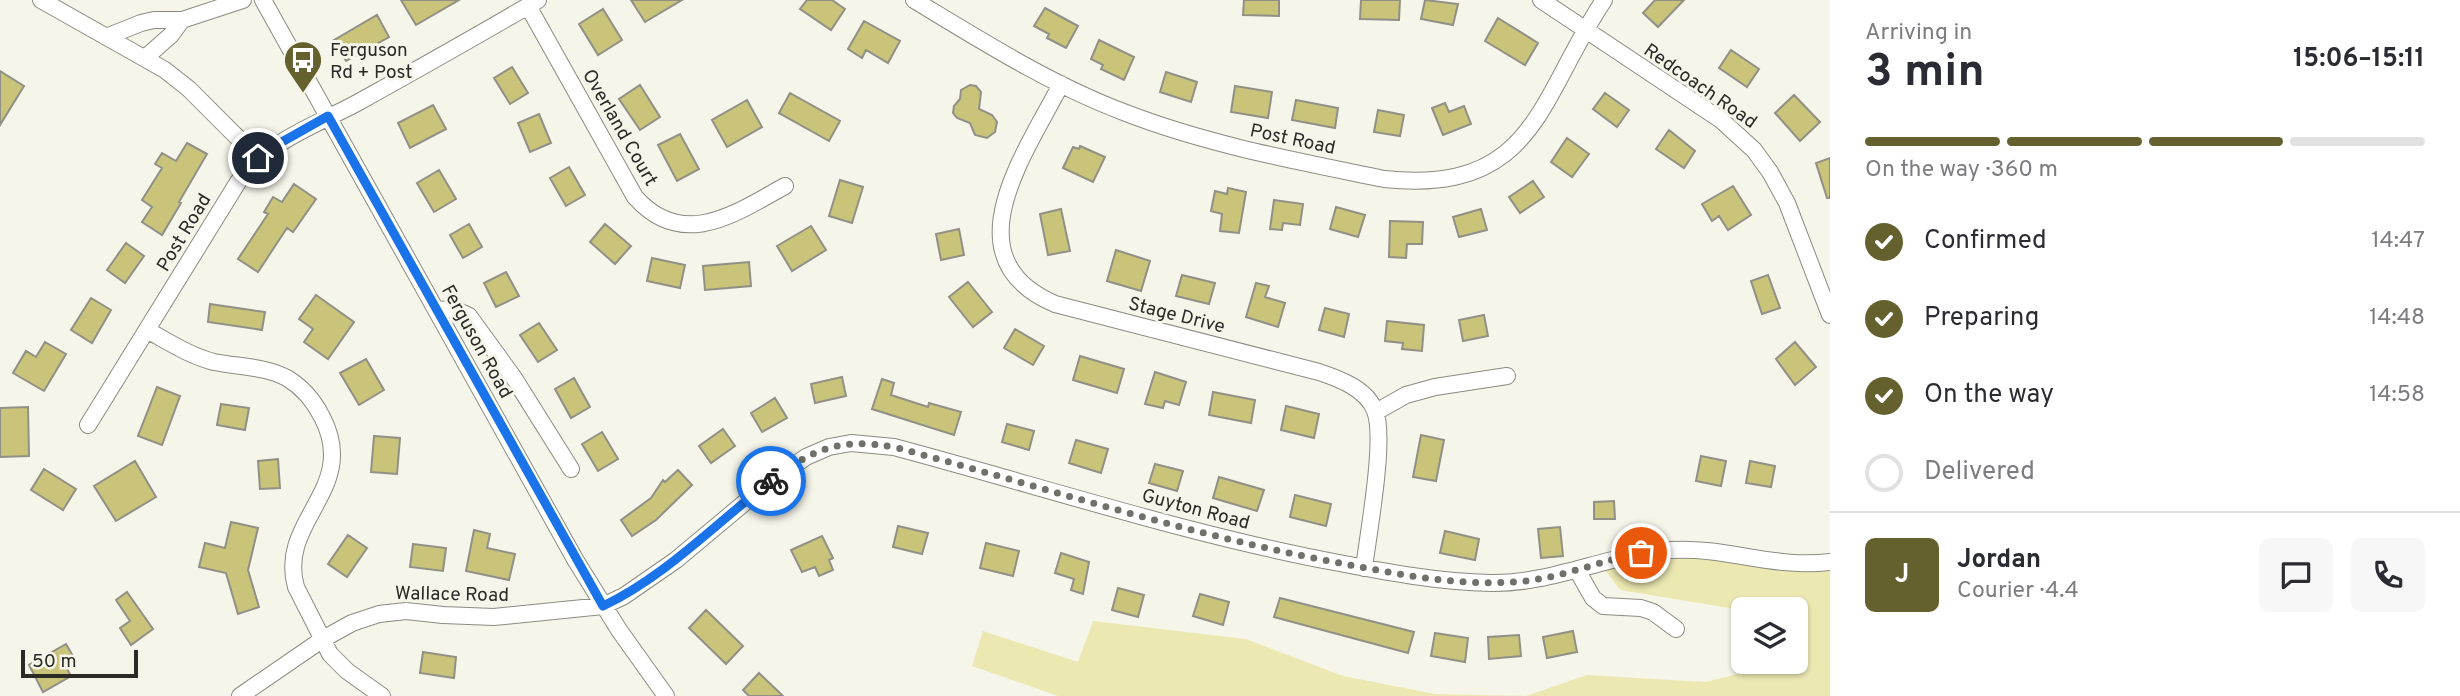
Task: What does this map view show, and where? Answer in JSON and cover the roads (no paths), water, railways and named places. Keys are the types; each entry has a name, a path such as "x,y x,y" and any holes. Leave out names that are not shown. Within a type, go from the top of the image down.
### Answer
{"street":[{"path":"41,0 145,58 189,89 258,158"},
{"path":"106,37 154,20 182,20 243,0"},
{"name":"Ferguson Road","path":"263,0 603,606 666,696"},
{"name":"Post Road","path":"914,0 1061,84 1123,112 1209,140 1384,179 1423,181 1458,176 1482,168 1496,162 1512,148 1540,113 1604,0"},
{"name":"Redcoach Road","path":"1541,0 1721,120 1754,150 1775,179 1787,203 1830,315"},
{"name":"Post Road","path":"88,425 233,190 258,158 328,116 533,3"},
{"name":"Overland Court","path":"533,3 635,197 647,208 680,223 703,225 729,216 785,186"},
{"path":"145,58 171,35 182,20"},
{"name":"Stage Drive","path":"1061,84 1010,182 1002,205 1000,229 1003,252 1012,272 1023,286 1055,304 1338,379 1359,391 1376,412"},
{"path":"437,310 454,309 469,316 514,378 571,469"},
{"path":"147,330 192,355 215,362 254,367 287,379 302,390 320,412 331,439 331,466 328,483 293,551 292,575 337,662 382,696"},
{"path":"1364,568 1379,437 1376,412 1406,395 1434,387 1507,376"},
{"name":"Guyton Road","path":"603,606 624,596 676,559 793,465 821,450 851,443 894,447 1231,540 1402,575 1494,583 1535,580 1641,553 1690,549 1779,564 1830,562"},
{"path":"1577,570 1593,598 1603,606 1641,608 1653,612 1676,629"},
{"name":"Wallace Road","path":"240,696 323,639 352,623 379,614 406,611 494,617 603,606"}],"place":[{"name":"Ferguson Rd + Post","path":"303,94"}]}
